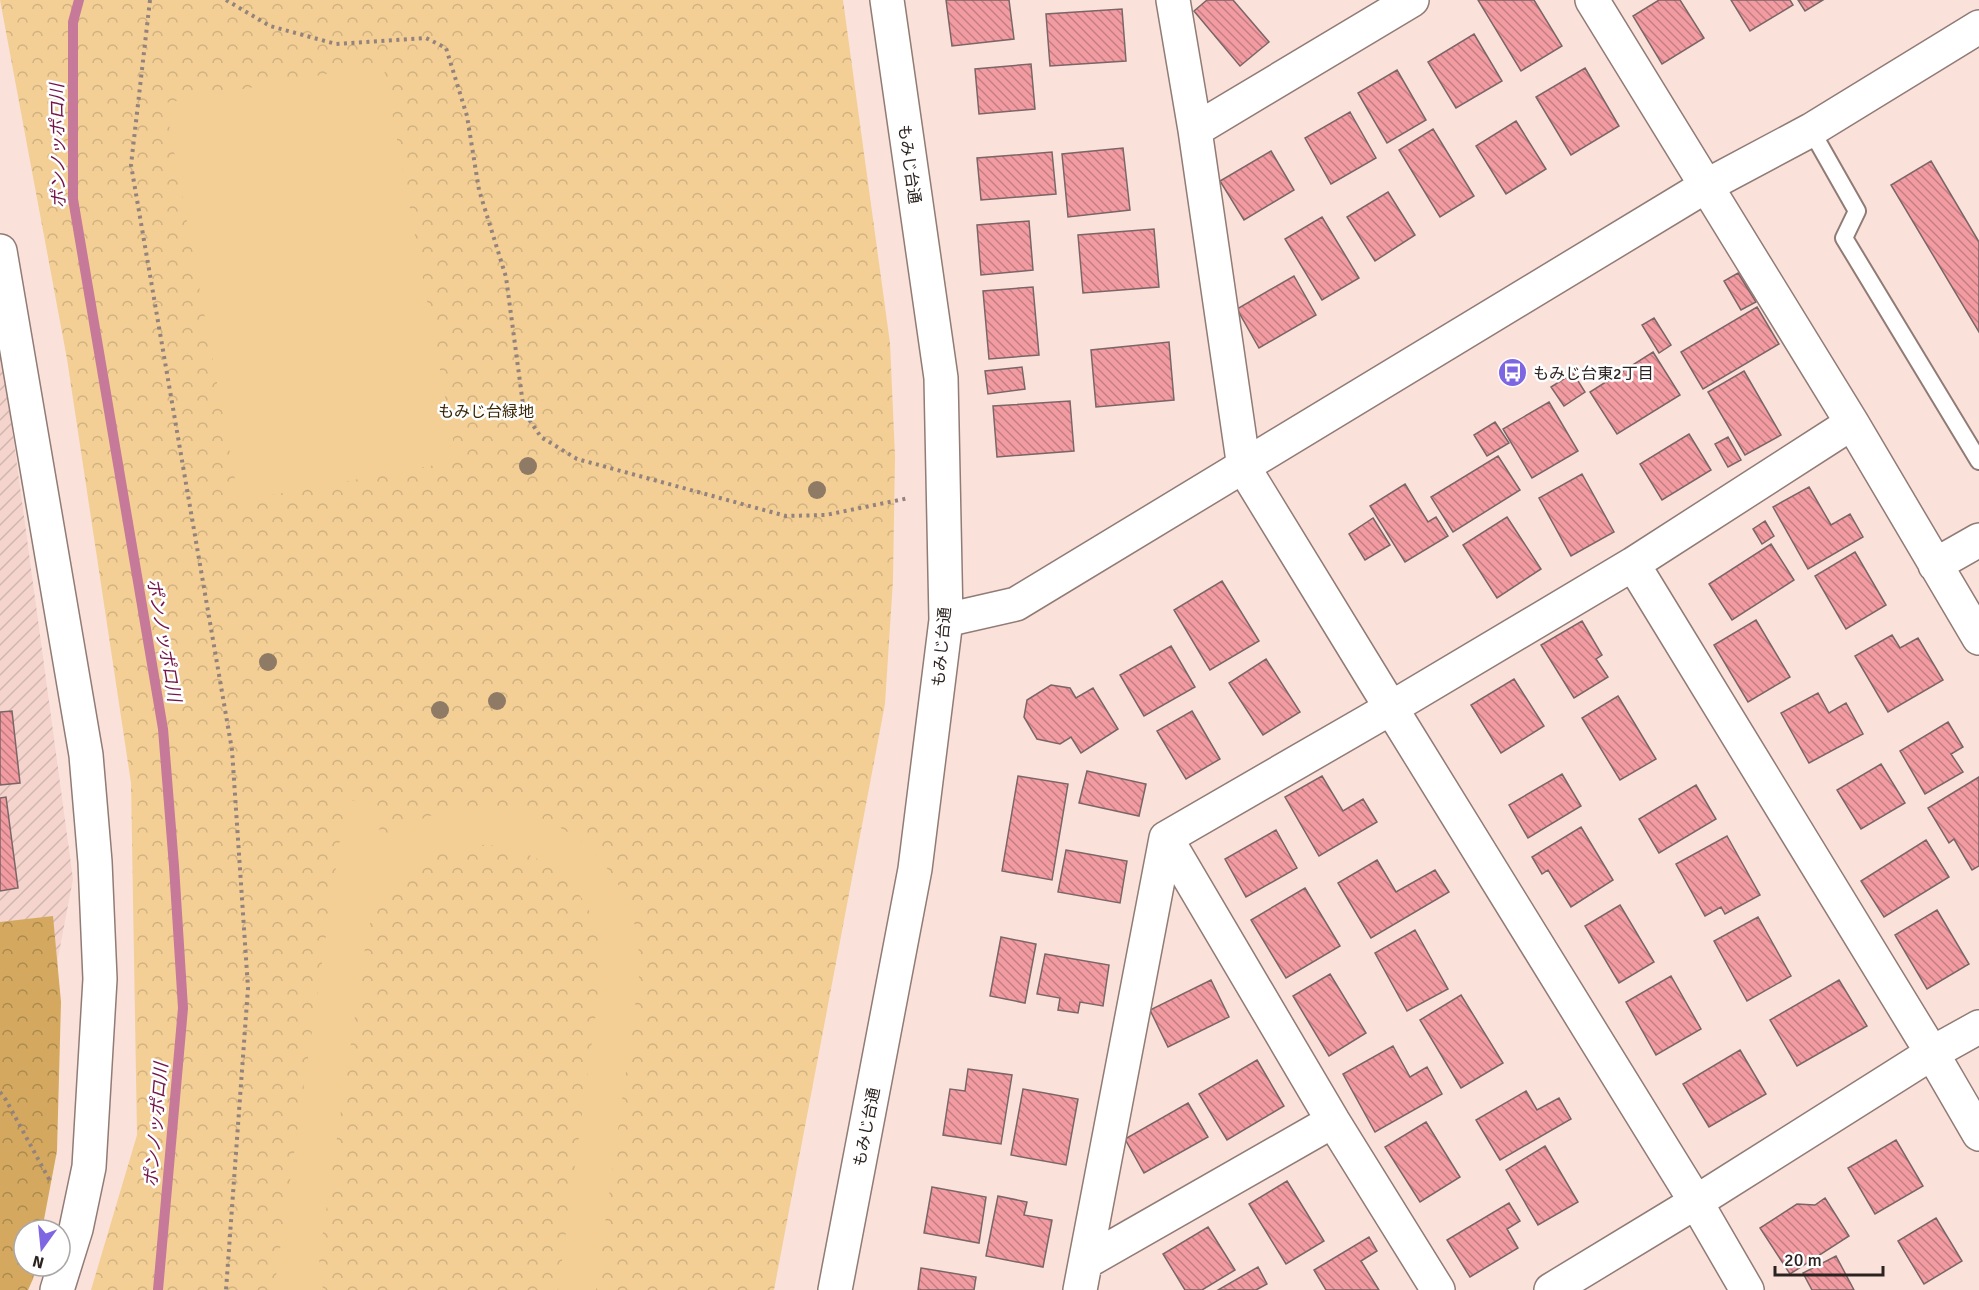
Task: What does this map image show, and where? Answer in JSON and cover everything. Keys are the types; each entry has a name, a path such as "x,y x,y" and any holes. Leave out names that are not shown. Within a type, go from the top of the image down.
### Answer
{"street":[{"name":"もみじ台通","path":"835,1290 915,869 946,620 941,378 887,0"},
{"path":"1173,0 1195,130 1244,468 1696,1202 1747,1290"},
{"path":"1195,130 1412,0"},
{"path":"1592,0 1852,423 1979,638"},
{"path":"946,620 1016,604 1244,468 1706,186 1811,130 1979,27"},
{"path":"0,251 86,755 96,862 100,979 89,1167 76,1228 57,1290"},
{"path":"1083,1276 1166,838 1633,564 1852,423"},
{"path":"1935,565 1979,540"},
{"path":"1633,564 1932,1053 1979,1134"},
{"path":"1166,838 1333,1121 1438,1290"},
{"path":"1551,1290 1696,1202 1932,1053 1979,1027"},
{"path":"1083,1276 1333,1121"}],"lane":[{"path":"1811,130 1857,211 1844,238 1979,461"}],"path":[{"path":"150,0 131,165 232,750 248,988 226,1290"},
{"path":"226,0 270,26 336,44 426,38 446,48 467,116 479,189 506,277 524,412 542,436 577,459 786,516 826,514 895,502 944,487"},
{"path":"0,1092 76,1228"}],"shaded area":[{"path":"0,339 73,879 0,1263"}],"green space":[{"name":"もみじ台緑地","path":"0,0 843,0 890,343 895,456 893,580 885,704 774,1290 91,1290 137,1135 131,783 67,359"},
{"path":"383,64 457,461 239,501 165,103"},
{"path":"346,799 383,807 378,838 426,817 452,809 478,806 502,807 526,812 548,821 588,847 618,884 634,922 640,969 596,1290 558,1290 602,968 597,931 579,894 560,874 538,859 513,849 487,845 460,847 433,854 409,869 390,888 372,919 368,928 319,1259 323,1290 274,1290"},
{"path":"53,916 61,1002 57,1151 44,1218 12,1218 12,1278 33,1278 28,1290 0,1290 0,922"}],"building":[{"path":"946,0 1009,0 1014,39 952,46"},
{"path":"1207,0 1233,0 1269,42 1240,66 1194,11"},
{"path":"1478,0 1534,0 1562,46 1521,71"},
{"path":"1659,0 1680,0 1704,38 1662,64 1633,16"},
{"path":"1731,0 1790,0 1793,5 1750,31"},
{"path":"1798,0 1823,0 1805,11"},
{"path":"1122,9 1126,61 1050,66 1046,14"},
{"path":"1474,34 1502,81 1456,108 1428,62"},
{"path":"1031,64 1035,109 979,114 975,69"},
{"path":"1585,68 1619,126 1571,155 1536,97"},
{"path":"1397,70 1426,120 1387,143 1358,93"},
{"path":"1350,112 1376,158 1331,184 1305,138"},
{"path":"1516,121 1546,169 1506,194 1476,146"},
{"path":"1433,129 1474,196 1440,217 1399,150"},
{"path":"1123,148 1130,210 1068,217 1062,154"},
{"path":"1271,151 1294,190 1244,220 1220,181"},
{"path":"1052,152 1056,194 981,200 977,158"},
{"path":"1931,161 1979,242 1979,332 1891,185"},
{"path":"1388,192 1415,235 1375,261 1347,217"},
{"path":"1322,217 1359,278 1322,300 1285,239"},
{"path":"1029,221 1033,270 981,275 977,225"},
{"path":"1154,229 1159,287 1083,293 1078,235"},
{"path":"1738,273 1756,302 1741,310 1724,281"},
{"path":"1294,276 1316,315 1259,348 1237,309"},
{"path":"1033,287 1039,355 989,359 983,291"},
{"path":"1757,307 1779,344 1703,389 1681,352"},
{"path":"1654,318 1671,345 1659,353 1642,325"},
{"path":"1169,342 1174,400 1096,407 1091,350"},
{"path":"1653,352 1680,395 1617,434 1590,392"},
{"path":"1022,367 1025,389 988,394 985,371"},
{"path":"1744,371 1781,435 1745,455 1708,392"},
{"path":"1573,373 1585,392 1564,406 1551,387"},
{"path":"1070,401 1074,451 997,457 993,406"},
{"path":"1549,402 1578,451 1532,478 1503,429"},
{"path":"1495,422 1509,443 1487,456 1474,435"},
{"path":"1689,434 1711,470 1662,500 1640,464"},
{"path":"1728,437 1741,460 1728,467 1715,444"},
{"path":"1498,456 1520,490 1453,532 1431,497"},
{"path":"1582,474 1614,532 1571,556 1539,498"},
{"path":"1405,484 1428,522 1436,517 1448,536 1405,562 1370,506"},
{"path":"1809,487 1831,525 1850,514 1863,537 1808,569 1773,507"},
{"path":"1507,517 1541,569 1497,598 1463,545"},
{"path":"1373,518 1390,545 1365,560 1349,534"},
{"path":"1765,521 1774,536 1762,544 1753,529"},
{"path":"1771,544 1794,580 1732,620 1709,584"},
{"path":"1855,552 1886,605 1846,629 1815,576"},
{"path":"1222,581 1259,641 1210,670 1174,610"},
{"path":"1756,620 1790,677 1748,702 1714,645"},
{"path":"1582,621 1602,655 1596,659 1608,677 1574,698 1541,645"},
{"path":"1892,635 1900,648 1918,638 1943,680 1888,712 1855,656"},
{"path":"1171,646 1195,687 1144,716 1120,675"},
{"path":"1266,659 1300,712 1263,735 1229,683"},
{"path":"1514,679 1544,726 1501,753 1471,705"},
{"path":"1051,685 1070,688 1076,698 1093,688 1118,729 1081,753 1071,737 1060,744 1037,739 1024,717 1027,700"},
{"path":"1818,693 1829,713 1846,703 1863,734 1809,763 1781,713"},
{"path":"1618,696 1656,759 1620,780 1582,718"},
{"path":"12,711 20,783 0,785 0,712"},
{"path":"1192,711 1220,759 1186,779 1157,731"},
{"path":"1948,722 1963,747 1951,754 1963,772 1925,794 1900,751"},
{"path":"1881,764 1905,803 1861,829 1837,790"},
{"path":"1087,771 1146,784 1139,816 1079,803"},
{"path":"1562,774 1581,806 1528,838 1509,805"},
{"path":"1018,776 1068,784 1052,880 1002,871"},
{"path":"1322,776 1343,811 1363,799 1377,822 1319,856 1285,797"},
{"path":"1979,777 1979,866 1972,870 1954,839 1949,843 1928,808"},
{"path":"1696,785 1716,819 1659,853 1639,819"},
{"path":"6,797 18,888 0,891 0,798"},
{"path":"1581,827 1613,880 1571,907 1548,870 1542,874 1532,857"},
{"path":"1276,830 1297,868 1246,897 1225,859"},
{"path":"1727,836 1760,895 1725,914 1721,907 1705,916 1676,864"},
{"path":"1926,840 1949,877 1884,917 1861,881"},
{"path":"1066,850 1127,861 1120,903 1058,892"},
{"path":"1377,860 1396,892 1435,870 1449,892 1371,938 1338,883"},
{"path":"1305,888 1340,946 1286,978 1251,920"},
{"path":"1620,905 1654,962 1619,983 1585,926"},
{"path":"1937,910 1969,964 1927,989 1895,935"},
{"path":"1758,917 1791,976 1747,1001 1714,941"},
{"path":"1415,930 1448,989 1407,1011 1375,953"},
{"path":"1001,937 1036,944 1025,1003 990,996"},
{"path":"1045,954 1109,965 1103,1006 1080,1002 1078,1013 1058,1010 1060,998 1037,994"},
{"path":"1330,974 1366,1033 1329,1056 1293,996"},
{"path":"1671,976 1701,1029 1656,1055 1626,1002"},
{"path":"1211,980 1229,1017 1168,1047 1150,1010"},
{"path":"1839,980 1867,1026 1797,1066 1770,1020"},
{"path":"1461,995 1503,1063 1461,1088 1420,1020"},
{"path":"1393,1046 1410,1077 1427,1067 1442,1094 1375,1132 1343,1074"},
{"path":"1740,1050 1766,1094 1709,1127 1683,1084"},
{"path":"1257,1060 1284,1106 1227,1140 1199,1094"},
{"path":"968,1069 1012,1075 1001,1144 943,1135 950,1089 965,1091"},
{"path":"1023,1089 1078,1099 1066,1165 1011,1155"},
{"path":"1526,1091 1537,1110 1559,1098 1571,1119 1500,1160 1476,1120"},
{"path":"1188,1103 1208,1137 1144,1173 1125,1139"},
{"path":"1426,1122 1460,1177 1420,1202 1385,1147"},
{"path":"1896,1140 1923,1186 1875,1214 1848,1168"},
{"path":"1545,1146 1578,1202 1538,1225 1506,1170"},
{"path":"1287,1181 1324,1241 1286,1264 1249,1204"},
{"path":"932,1187 986,1197 979,1243 924,1233"},
{"path":"998,1196 1027,1202 1024,1215 1052,1220 1043,1267 986,1256"},
{"path":"1825,1198 1849,1236 1790,1274 1760,1228 1797,1204 1815,1205"},
{"path":"1509,1203 1520,1221 1507,1229 1518,1248 1470,1277 1447,1240"},
{"path":"1936,1218 1962,1261 1924,1284 1898,1241"},
{"path":"1208,1227 1235,1270 1202,1290 1185,1290 1163,1254"},
{"path":"1369,1237 1377,1251 1361,1261 1379,1290 1326,1290 1314,1270"},
{"path":"1836,1256 1854,1290 1812,1290 1803,1273"},
{"path":"1258,1267 1267,1284 1256,1290 1218,1290"},
{"path":"921,1268 976,1277 974,1290 918,1290"}],"waterway":[{"name":"ポンノッポロ川","path":"79,0 73,22 73,199 163,729 183,1008 158,1290"}],"place":[{"name":"もみじ台東2丁目","path":"1512,373"}]}
